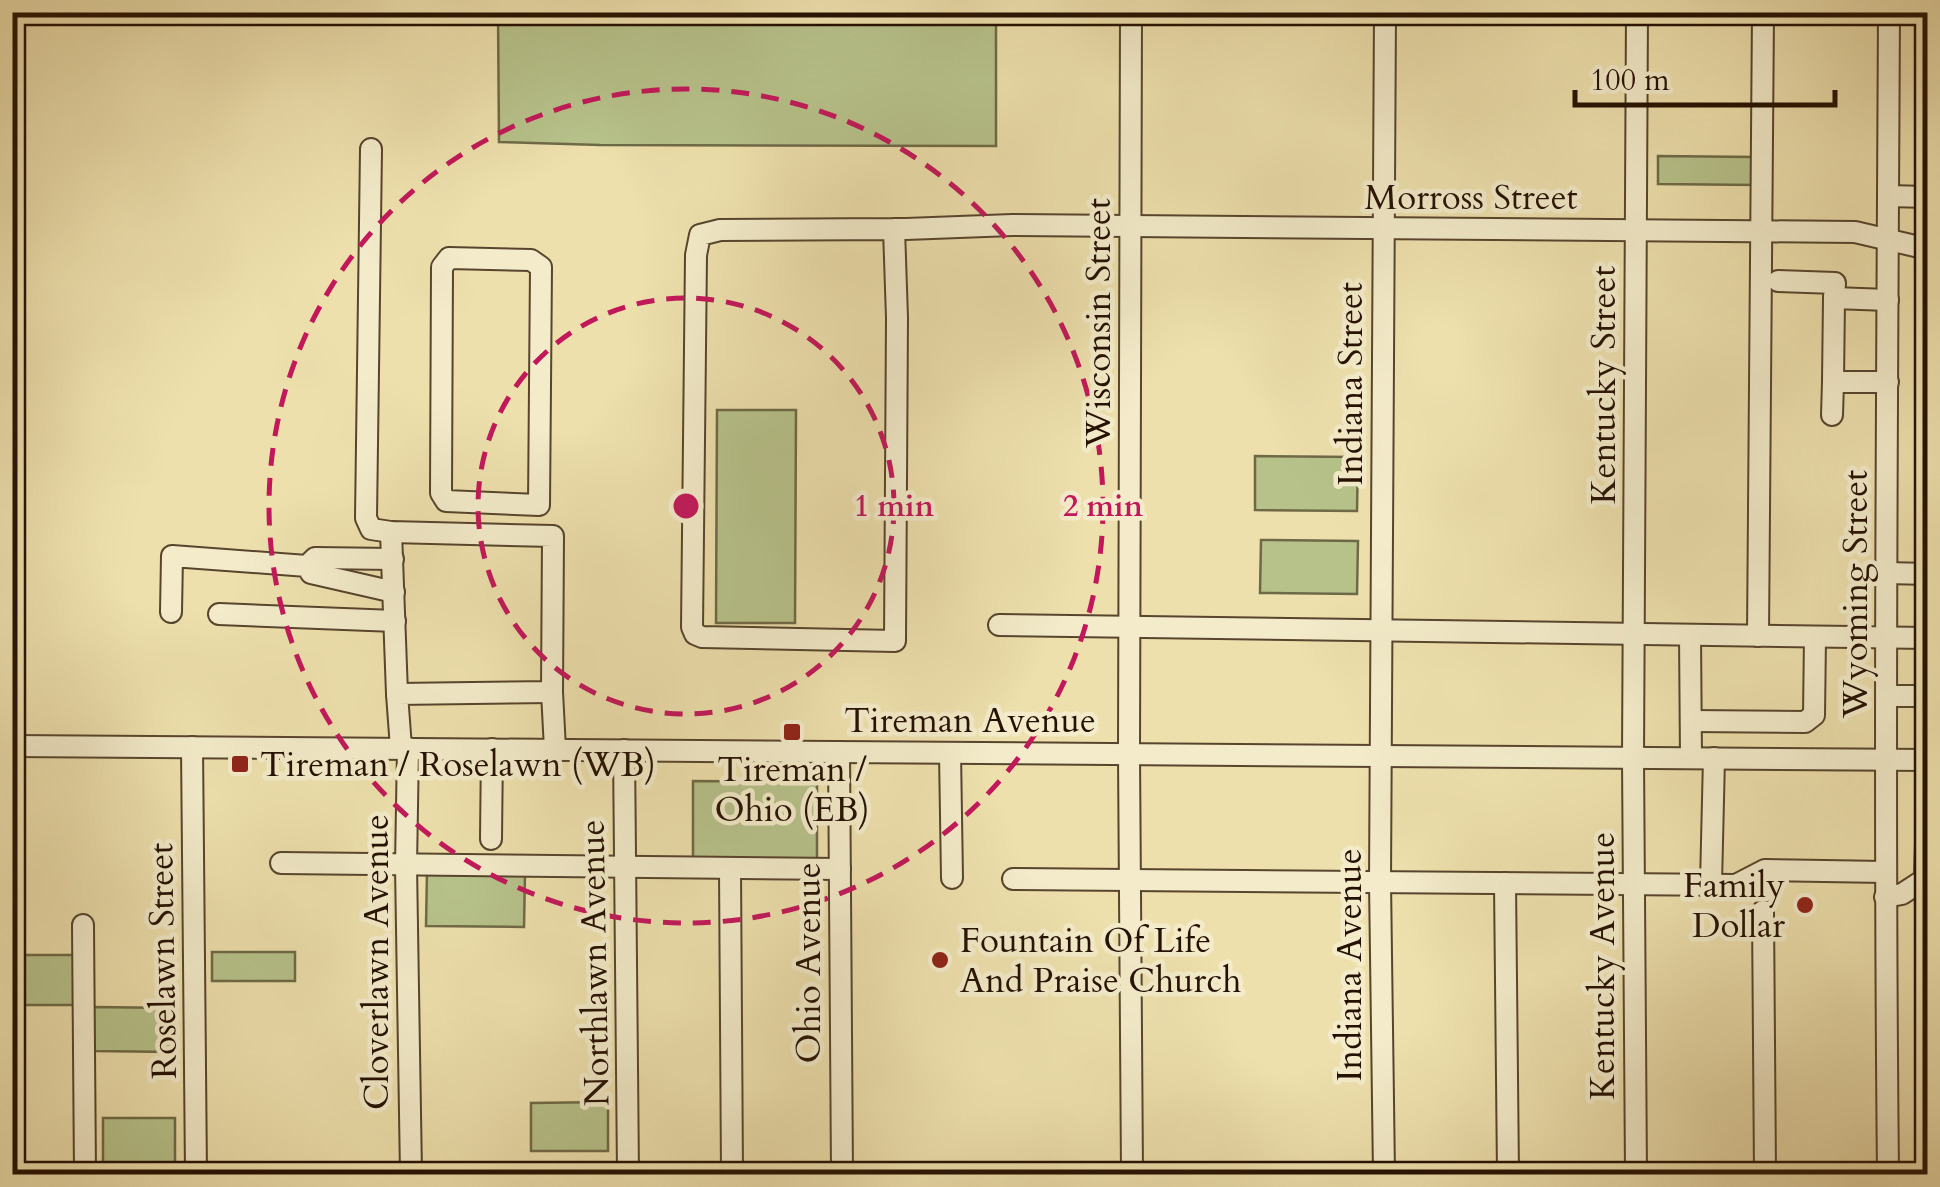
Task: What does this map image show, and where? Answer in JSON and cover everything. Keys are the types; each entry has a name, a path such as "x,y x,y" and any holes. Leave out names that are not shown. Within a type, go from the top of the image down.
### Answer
{"street":[{"name":"Wisconsin Street","path":"1130,12 1132,1174"},
{"name":"Indiana Street","path":"1381,756 1385,12"},
{"name":"Kentucky Street","path":"1633,758 1638,12"},
{"path":"1758,636 1763,12"},
{"name":"Wyoming Street","path":"1888,1174 1885,872 1890,12"},
{"path":"372,149 366,518 371,528 391,532 554,536 555,750"},
{"path":"1888,196 1928,197"},
{"name":"Morross Street","path":"894,229 895,641 702,638 692,627 696,255 700,235 720,230 1012,225 1636,230 1855,232 1928,246"},
{"path":"450,258 531,260 541,267 539,505 526,504 446,502 442,492 442,267 450,258"},
{"path":"1778,282 1834,282 1832,415"},
{"path":"1834,298 1888,300"},
{"path":"1833,382 1888,382"},
{"path":"526,504 526,536"},
{"name":"Cloverlawn Avenue","path":"391,532 397,694 404,748 411,1174"},
{"path":"171,612 172,556 307,566 314,574 394,592"},
{"path":"307,566 315,558 392,560"},
{"path":"1887,572 1928,574"},
{"path":"219,614 395,621"},
{"path":"1000,625 1927,638 1927,651"},
{"path":"1690,635 1691,758"},
{"path":"1691,722 1805,722 1814,715 1814,638"},
{"path":"1887,696 1927,691"},
{"path":"397,694 552,692"},
{"path":"1805,722 1805,759"},
{"name":"Tireman Avenue","path":"12,746 1928,760"},
{"name":"Roselawn Street","path":"192,747 196,1174"},
{"path":"490,839 492,749"},
{"name":"Northlawn Avenue","path":"624,750 628,1174"},
{"name":"Ohio Avenue","path":"838,752 842,1174"},
{"path":"950,752 952,878"},
{"name":"Indiana Avenue","path":"1381,756 1384,1174"},
{"name":"Kentucky Avenue","path":"1633,758 1636,1174"},
{"path":"1711,884 1714,758"},
{"path":"1886,897 1902,894 1926,878 1926,842"},
{"path":"281,863 840,869"},
{"path":"730,869 732,1174"},
{"path":"1013,879 1736,885 1765,870 1885,872"},
{"path":"1505,883 1508,1174"},
{"path":"1763,911 1765,1174"},
{"path":"83,926 85,1174"}],"green space":[{"path":"498,13 996,13 996,146 499,142"},
{"path":"1658,156 1755,157 1754,185 1658,184"},
{"path":"1921,273 1928,273 1927,489 1919,489"},
{"path":"717,410 796,410 795,623 716,623"},
{"path":"1255,456 1358,457 1357,511 1255,510"},
{"path":"1261,540 1358,541 1357,594 1260,593"},
{"path":"693,781 817,782 817,859 693,858"},
{"path":"427,871 525,873 524,927 426,926"},
{"path":"212,952 295,952 295,981 212,981"},
{"path":"12,955 77,955 77,1005 13,1005"},
{"path":"93,1007 174,1008 174,1052 93,1051"},
{"path":"608,1102 608,1151 531,1151 531,1103"},
{"path":"103,1118 175,1118 175,1174 103,1174"}],"tunnel":[{"path":"1926,680 1927,651"}],"place":[{"name":"Tireman / Ohio (EB)","path":"792,732"},
{"name":"Tireman / Roselawn (WB)","path":"240,764"},
{"name":"Family Dollar","path":"1805,905"},
{"name":"Fountain Of Life And Praise Church","path":"940,960"}]}
